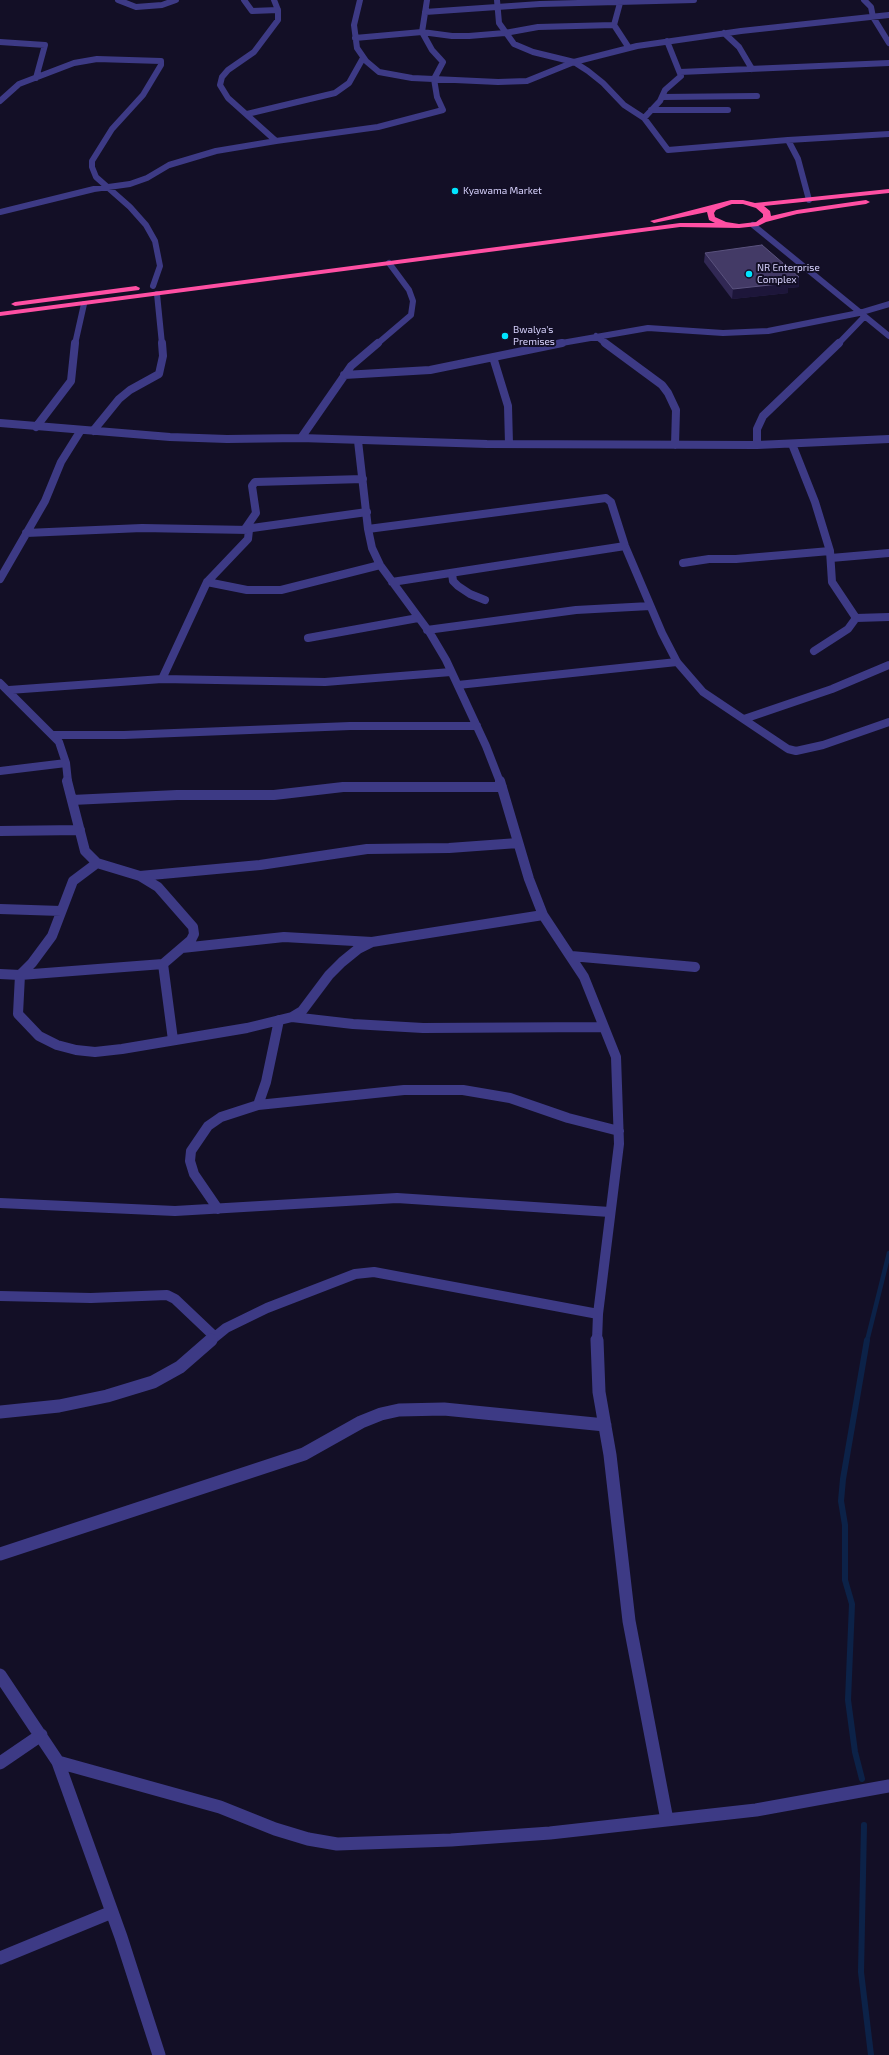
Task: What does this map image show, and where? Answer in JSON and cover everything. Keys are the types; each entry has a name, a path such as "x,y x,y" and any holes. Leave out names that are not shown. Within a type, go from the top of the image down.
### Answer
{"highway":[{"path":"0,314 84,304 155,290 610,228 685,215 731,202 754,204 809,200 889,191"},
{"path":"0,306 389,263 680,225 753,225 765,220 797,212 889,199"},
{"path":"754,204 765,210 767,215 765,220"},
{"path":"713,208 710,213 712,218 729,225"}],"street":[{"path":"118,0 136,7 162,4 176,0"},
{"path":"244,0 252,11 278,10"},
{"path":"274,0 278,10 277,23 248,58 228,70 222,77 220,85 222,91 228,98 276,141"},
{"path":"360,0 354,25 357,48 363,58 379,72 399,76 434,79 498,82 527,81 555,71 574,62 629,48 667,41 724,33 889,15"},
{"path":"0,212 106,186 139,181 169,165 216,151 378,127 440,112 443,108 437,97 434,79 443,62 432,50 422,32 427,0"},
{"path":"497,0 500,23 505,33 514,44 522,48 574,62 603,83 624,105 644,118 668,150 788,140 889,134"},
{"path":"425,12 580,1 620,3 694,0"},
{"path":"864,0 871,7 873,17 889,41"},
{"path":"620,3 614,25 629,48"},
{"path":"355,38 422,32 456,36 505,33 538,27 614,25"},
{"path":"724,33 739,47 752,70"},
{"path":"644,118 660,101 665,90 680,79 680,72 667,41"},
{"path":"0,42 21,42 45,45 36,78"},
{"path":"247,114 335,93 349,83 363,58"},
{"path":"0,101 14,86 74,63 89,60 151,60 161,62 161,65 143,95 112,129 92,161 93,172 106,186 130,207 146,225 155,241 159,254 160,266 155,290 163,356 160,374 130,390 119,399 93,430"},
{"path":"680,72 889,63"},
{"path":"662,97 757,96"},
{"path":"651,110 728,110"},
{"path":"788,140 798,158 809,200"},
{"path":"753,225 861,315 889,336"},
{"path":"301,438 344,375 360,357 411,315 414,302 409,290 389,263"},
{"path":"36,427 71,381 75,345 84,304"},
{"path":"344,375 430,370 596,336 657,328 723,333 757,332 861,315 889,304"},
{"path":"757,445 757,429 763,416 828,354 861,315"},
{"path":"596,336 662,385 668,393 673,400 676,410 675,445"},
{"path":"493,357 508,406 509,444"},
{"path":"0,423 36,427 93,430 170,438 301,438 358,441 509,444 675,445 757,445 889,439"},
{"path":"0,579 4,567 45,500 61,462 81,430"},
{"path":"358,441 368,529 372,548 380,565 427,630 458,685 502,787 518,843 543,915 584,977 616,1057 619,1144 598,1314 597,1349 599,1392 610,1455 629,1622 667,1820"},
{"path":"792,444 815,502 831,555 830,573 832,582 856,618"},
{"path":"245,529 256,513 252,486 255,482 363,479"},
{"path":"368,529 604,497 611,502 624,546 650,606 678,662 703,692 788,749 796,751 823,745 889,722"},
{"path":"26,533 142,528 245,529 367,512"},
{"path":"162,679 207,582 248,539 250,533 245,529"},
{"path":"392,582 624,546"},
{"path":"683,563 709,559 889,553"},
{"path":"207,582 247,590 281,590 380,565"},
{"path":"452,573 453,581 458,586 470,594 485,600"},
{"path":"427,630 576,610 650,606"},
{"path":"856,618 889,617"},
{"path":"308,638 418,618"},
{"path":"814,651 848,629 856,618"},
{"path":"458,685 678,662"},
{"path":"744,719 832,689 889,664"},
{"path":"9,690 162,679 325,682 451,672"},
{"path":"0,683 9,690 35,720 54,735 59,742 66,763 67,779 85,851 97,863 140,876 158,887 194,927 194,934 191,940 169,956 163,964 164,982 173,1040"},
{"path":"54,735 132,734 350,726 476,726"},
{"path":"0,771 66,763"},
{"path":"72,800 178,795 274,795 343,787 502,787"},
{"path":"0,831 80,830"},
{"path":"140,876 260,865 332,853 368,849 449,848 518,843"},
{"path":"97,863 84,871 74,881 52,936 32,963 20,975 18,1014 39,1036 57,1045 76,1050 95,1052 173,1040 292,1017 302,1011 329,975 342,962 372,942"},
{"path":"0,909 61,911"},
{"path":"182,948 284,937 372,942 543,915"},
{"path":"571,956 695,966"},
{"path":"0,974 20,975 163,964"},
{"path":"292,1017 352,1024 423,1028 603,1027"},
{"path":"258,1105 266,1082 279,1020"},
{"path":"218,1209 194,1174 190,1161 191,1151 208,1126 221,1117 258,1105 396,1091 463,1090 510,1098 568,1118 619,1131"},
{"path":"0,1203 167,1211 397,1198 610,1212"},
{"path":"0,1412 59,1406 108,1396 153,1382 180,1367 214,1336 247,1316 303,1295 338,1279 355,1274 374,1272 598,1314"},
{"path":"0,1296 91,1298 167,1295 175,1299 214,1336"},
{"path":"0,1554 286,1460 310,1451 362,1422 387,1413 421,1409 444,1409 605,1425"},
{"path":"0,1674 58,1762 112,1912 159,2055"},
{"path":"0,1763 41,1735"},
{"path":"58,1762 220,1807 274,1829 308,1839 337,1844 451,1840 543,1834 756,1810 889,1786"},
{"path":"0,1958 112,1912"}],"building":[{"name":"NR Enterprise Complex","path":"762,245 799,277 786,279 788,283 733,289 705,253"}],"waterway":[{"path":"867,1341 889,1253"},
{"path":"862,1779 855,1752 848,1700 852,1604 845,1580 845,1525 841,1501 843,1479 867,1340"},
{"path":"864,1825 861,1972 871,2055"}],"place":[{"name":"Kyawama Market","path":"455,191"},
{"name":"NR Enterprise Complex","path":"749,274"},
{"name":"Bwalya's Premises","path":"505,336"}]}
